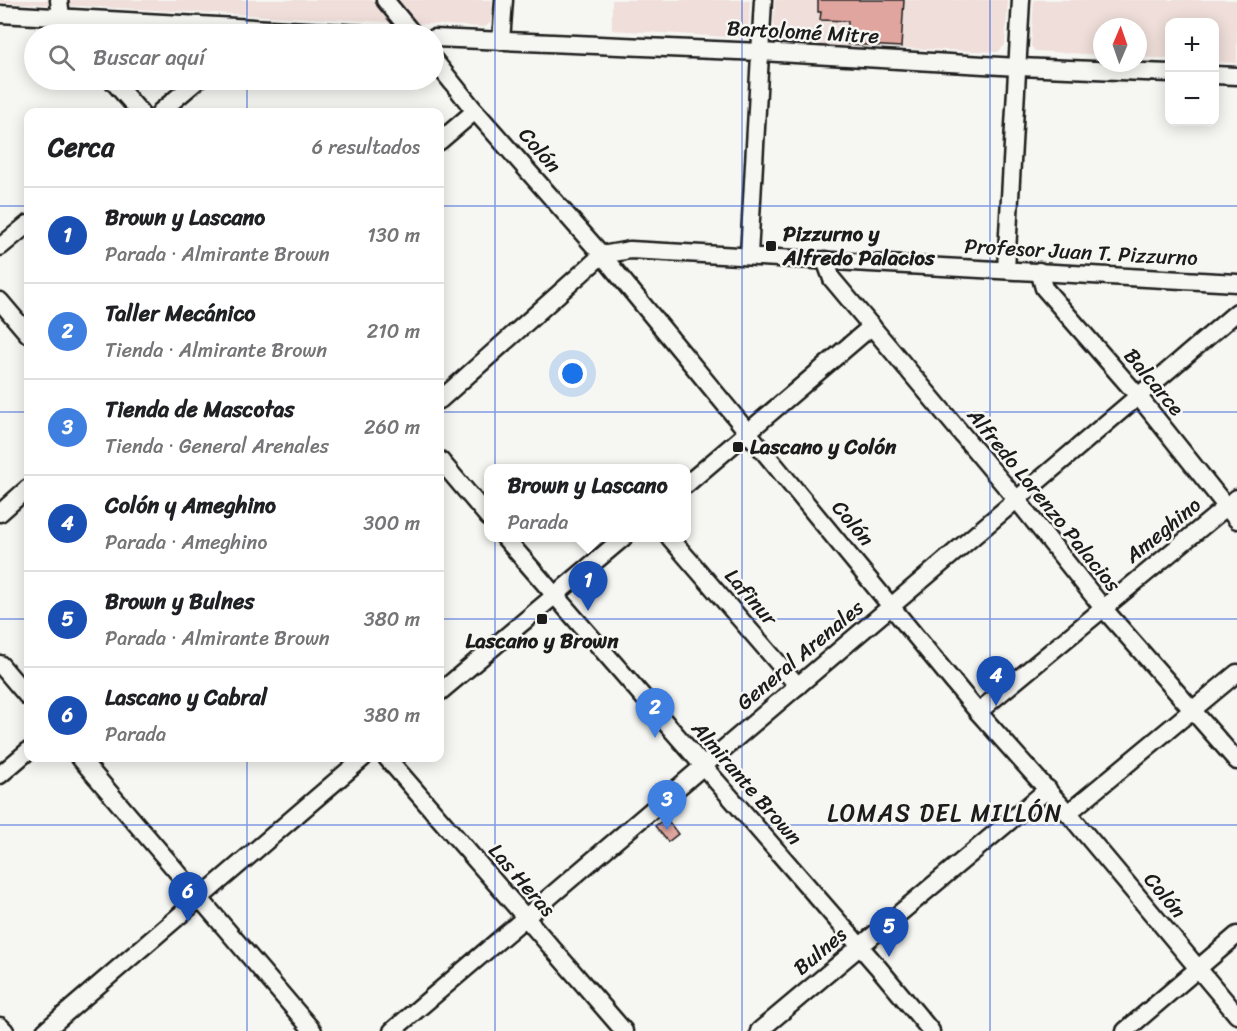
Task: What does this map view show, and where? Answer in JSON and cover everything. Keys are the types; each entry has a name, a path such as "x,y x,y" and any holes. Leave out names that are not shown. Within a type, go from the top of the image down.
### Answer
{"street":[{"path":"58,0 61,17 66,24"},
{"path":"385,0 405,24"},
{"path":"501,41 504,0"},
{"path":"749,255 764,0"},
{"path":"1006,270 1021,0"},
{"path":"0,14 153,24"},
{"name":"Bartolomé Mitre","path":"444,38 1165,73"},
{"name":"Colón","path":"444,72 602,255 978,712 1048,789 1237,1015"},
{"path":"1219,75 1237,76"},
{"path":"121,90 136,108"},
{"path":"165,108 186,90"},
{"path":"444,138 475,111"},
{"path":"0,248 24,227"},
{"name":"Profesor Juan T. Pizzurno","path":"602,255 630,250 749,255 1237,283"},
{"path":"444,396 602,255"},
{"name":"Alfredo Lorenzo Palacios","path":"825,260 832,279 1017,500 1103,608 1237,761"},
{"name":"Balcarce","path":"1039,271 1044,288 1233,508"},
{"path":"0,301 24,329"},
{"name":"General Arenales","path":"392,1031 1237,312"},
{"path":"691,481 872,326"},
{"path":"444,465 484,513"},
{"path":"0,513 24,492"},
{"name":"Ameghino","path":"978,712 1103,608 1233,508"},
{"name":"Almirante Brown","path":"509,542 931,1031"},
{"path":"444,689 617,542"},
{"name":"Lafinur","path":"674,542 798,686"},
{"path":"0,664 24,692"},
{"path":"1068,813 1237,673"},
{"path":"0,775 24,754"},
{"path":"83,762 313,1031"},
{"path":"45,1031 358,762"},
{"name":"Las Heras","path":"390,762 624,1031"},
{"name":"Bulnes","path":"759,1031 1048,789"},
{"path":"1125,1031 1237,935"},
{"path":"0,1026 5,1031"}],"shaded area":[{"path":"0,0 492,0 491,22 485,27 0,2"},
{"path":"612,0 750,0 748,35 745,38 612,30"},
{"path":"775,0 1008,0 1005,45 998,52 776,43 773,38"},
{"path":"1034,0 1237,0 1237,63 1219,62 1219,18 1165,18 1165,59 1147,58 1147,18 1093,18 1093,54 1035,51 1031,46"}],"building":[{"path":"818,0 904,0 901,47 847,44 848,21 820,20"},
{"path":"666,818 678,834 668,842 655,826"}],"place":[{"name":"Pizzurno y Alfredo Palacios","path":"771,246"},
{"name":"Lascano y Colón","path":"738,447"},
{"name":"Brown y Lascano","path":"588,611"},
{"name":"Lascano y Brown","path":"542,619"},
{"name":"Colón y Ameghino","path":"996,706"},
{"name":"Taller Mecánico","path":"655,738"},
{"name":"Tienda de Mascotas","path":"667,830"},
{"name":"Lascano y Cabral","path":"188,922"},
{"name":"Brown y Bulnes","path":"889,957"}],"district":[{"name":"LOMAS DEL MILLÓN","path":"945,813"}]}
